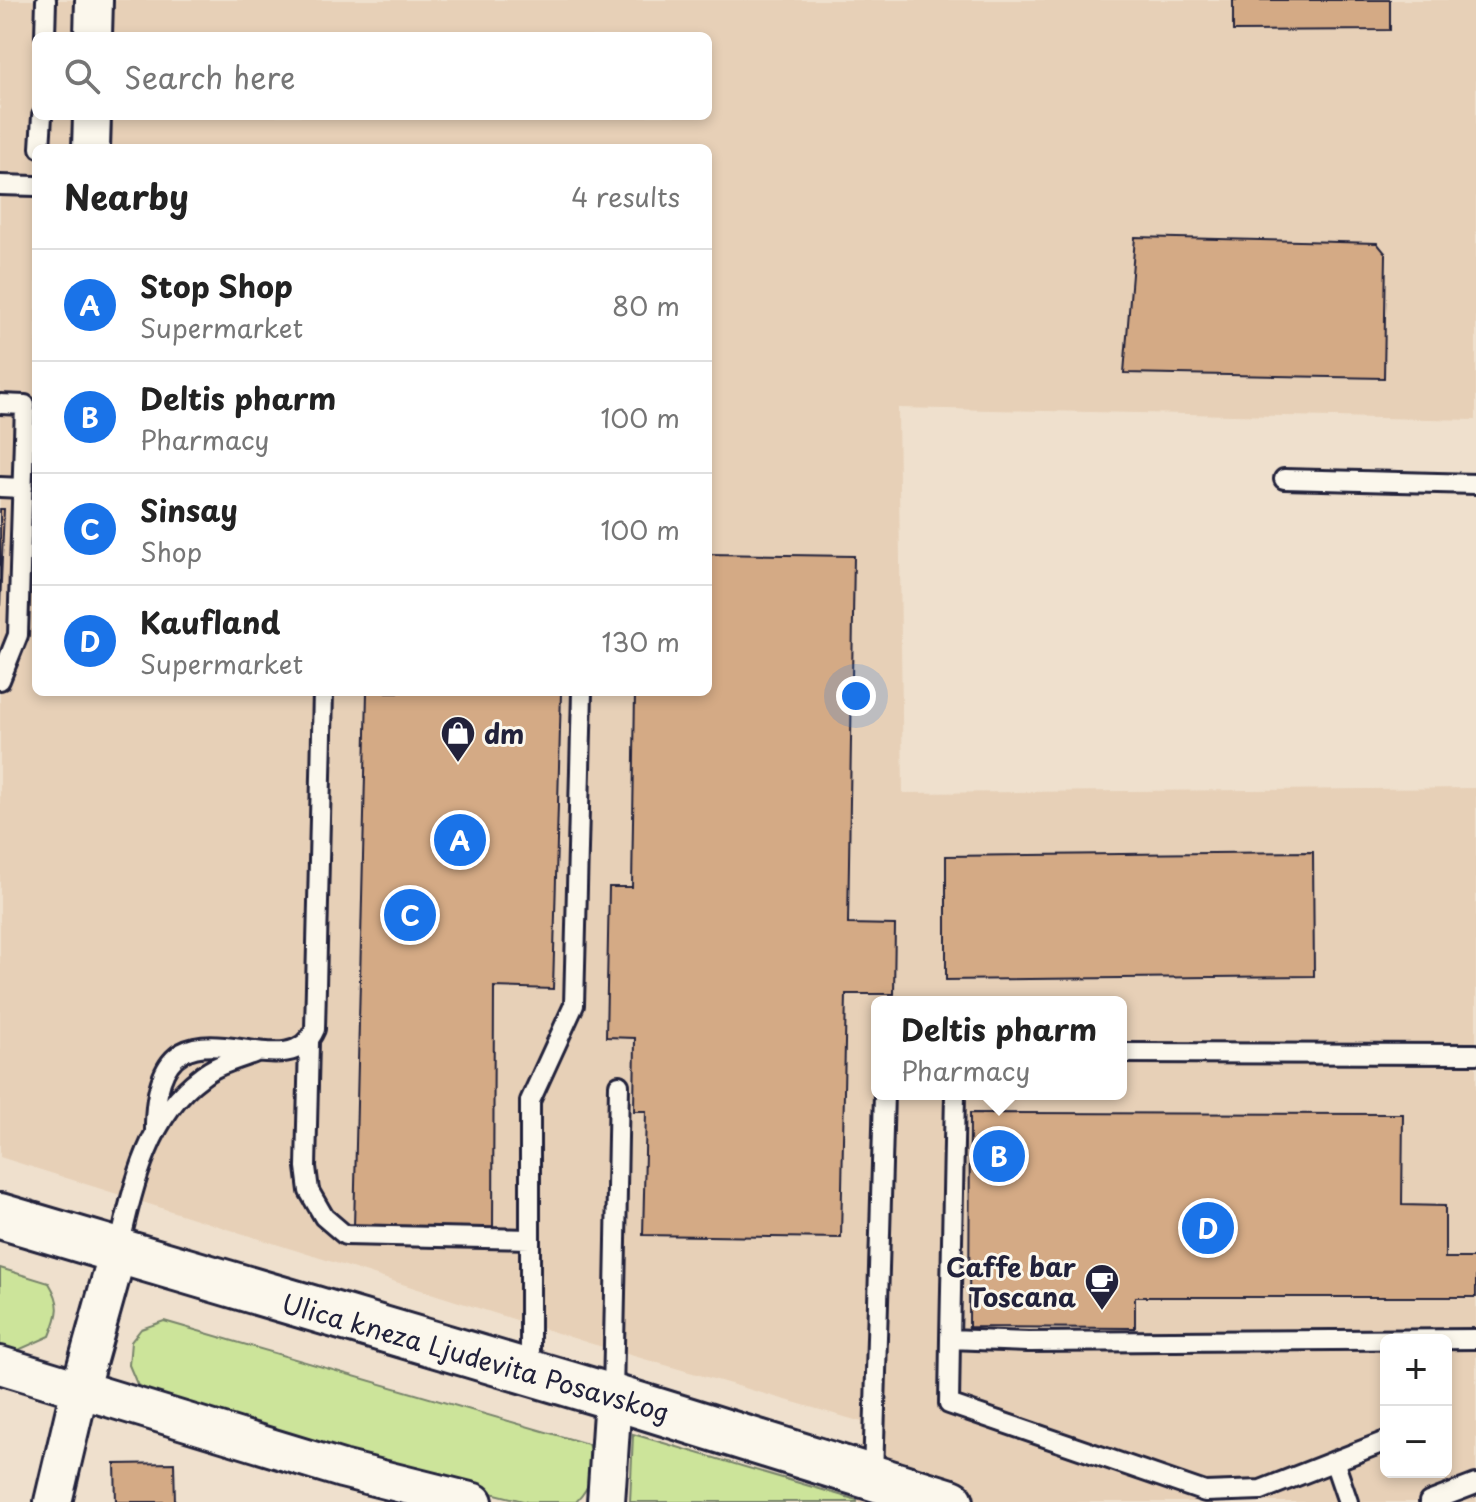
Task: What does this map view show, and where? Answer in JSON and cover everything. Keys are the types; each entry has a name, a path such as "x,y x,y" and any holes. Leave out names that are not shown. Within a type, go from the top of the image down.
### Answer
{"main road":[{"name":"Ulica kneza Ljudevita Posavskog","path":"0,1216 613,1397 951,1502"}],"street":[{"path":"93,32 94,0"},
{"path":"91,144 92,120"},
{"path":"53,1502 80,1388 118,1252"},
{"path":"0,1365 342,1469 474,1502"},
{"path":"606,1502 613,1397"}],"lane":[{"path":"45,32 46,0"},
{"path":"40,144 42,120"},
{"path":"0,185 32,186"},
{"path":"0,404 25,405 18,635 0,680"},
{"path":"1284,479 1476,484"},
{"path":"0,487 23,488"},
{"path":"323,696 315,1029 309,1042 306,1167 309,1191 324,1217 345,1235 530,1239"},
{"path":"530,1373 530,1101 574,1005 582,696"},
{"path":"118,1252 131,1198 155,1132 156,1085 173,1061 186,1051 208,1045 234,1046 257,1052 294,1052 309,1042"},
{"path":"155,1132 200,1077 257,1052"},
{"path":"1127,1053 1476,1054"},
{"path":"613,1397 619,1085"},
{"path":"873,1477 884,1100"},
{"path":"955,1100 949,1404 1205,1492 1261,1490 1380,1443"},
{"path":"950,1339 1028,1342 1380,1339"},
{"path":"1452,1339 1476,1339"},
{"path":"1334,1461 1348,1502"},
{"path":"1429,1502 1476,1484"}],"shaded area":[{"path":"0,0 1476,0 1476,420 898,408 903,793 1476,788 1476,1502 857,1502 862,1422 589,1343 0,1157"}],"green space":[{"path":"0,1268 49,1283 57,1303 57,1315 50,1336 14,1352 0,1350"},
{"path":"164,1321 588,1444 592,1460 589,1482 576,1502 527,1502 416,1474 161,1398 137,1384 129,1365 131,1342 141,1329"},
{"path":"633,1434 857,1500 857,1502 630,1502"}],"building":[{"path":"1233,0 1390,0 1390,30 1233,31"},
{"path":"1135,237 1377,243 1386,254 1384,378 1124,373"},
{"path":"0,509 4,509 0,606"},
{"path":"712,554 854,556 848,924 895,925 894,994 846,994 841,1238 643,1235 646,1111 634,1111 635,1038 606,1037 609,887 632,887 635,696 712,696"},
{"path":"367,696 561,696 553,989 494,987 493,1232 354,1227"},
{"path":"1313,852 1314,976 946,980 946,856"},
{"path":"970,1113 1403,1114 1402,1205 1445,1206 1445,1258 1476,1258 1476,1297 1135,1297 1135,1328 969,1327"},
{"path":"174,1463 175,1502 116,1502 115,1464"}],"place":[{"name":"dm","path":"458,764"},
{"name":"Stop Shop","path":"460,840"},
{"name":"Sinsay","path":"410,915"},
{"name":"Deltis pharm","path":"999,1156"},
{"name":"Kaufland","path":"1208,1228"},
{"name":"Caffe bar Toscana","path":"1102,1312"}]}
